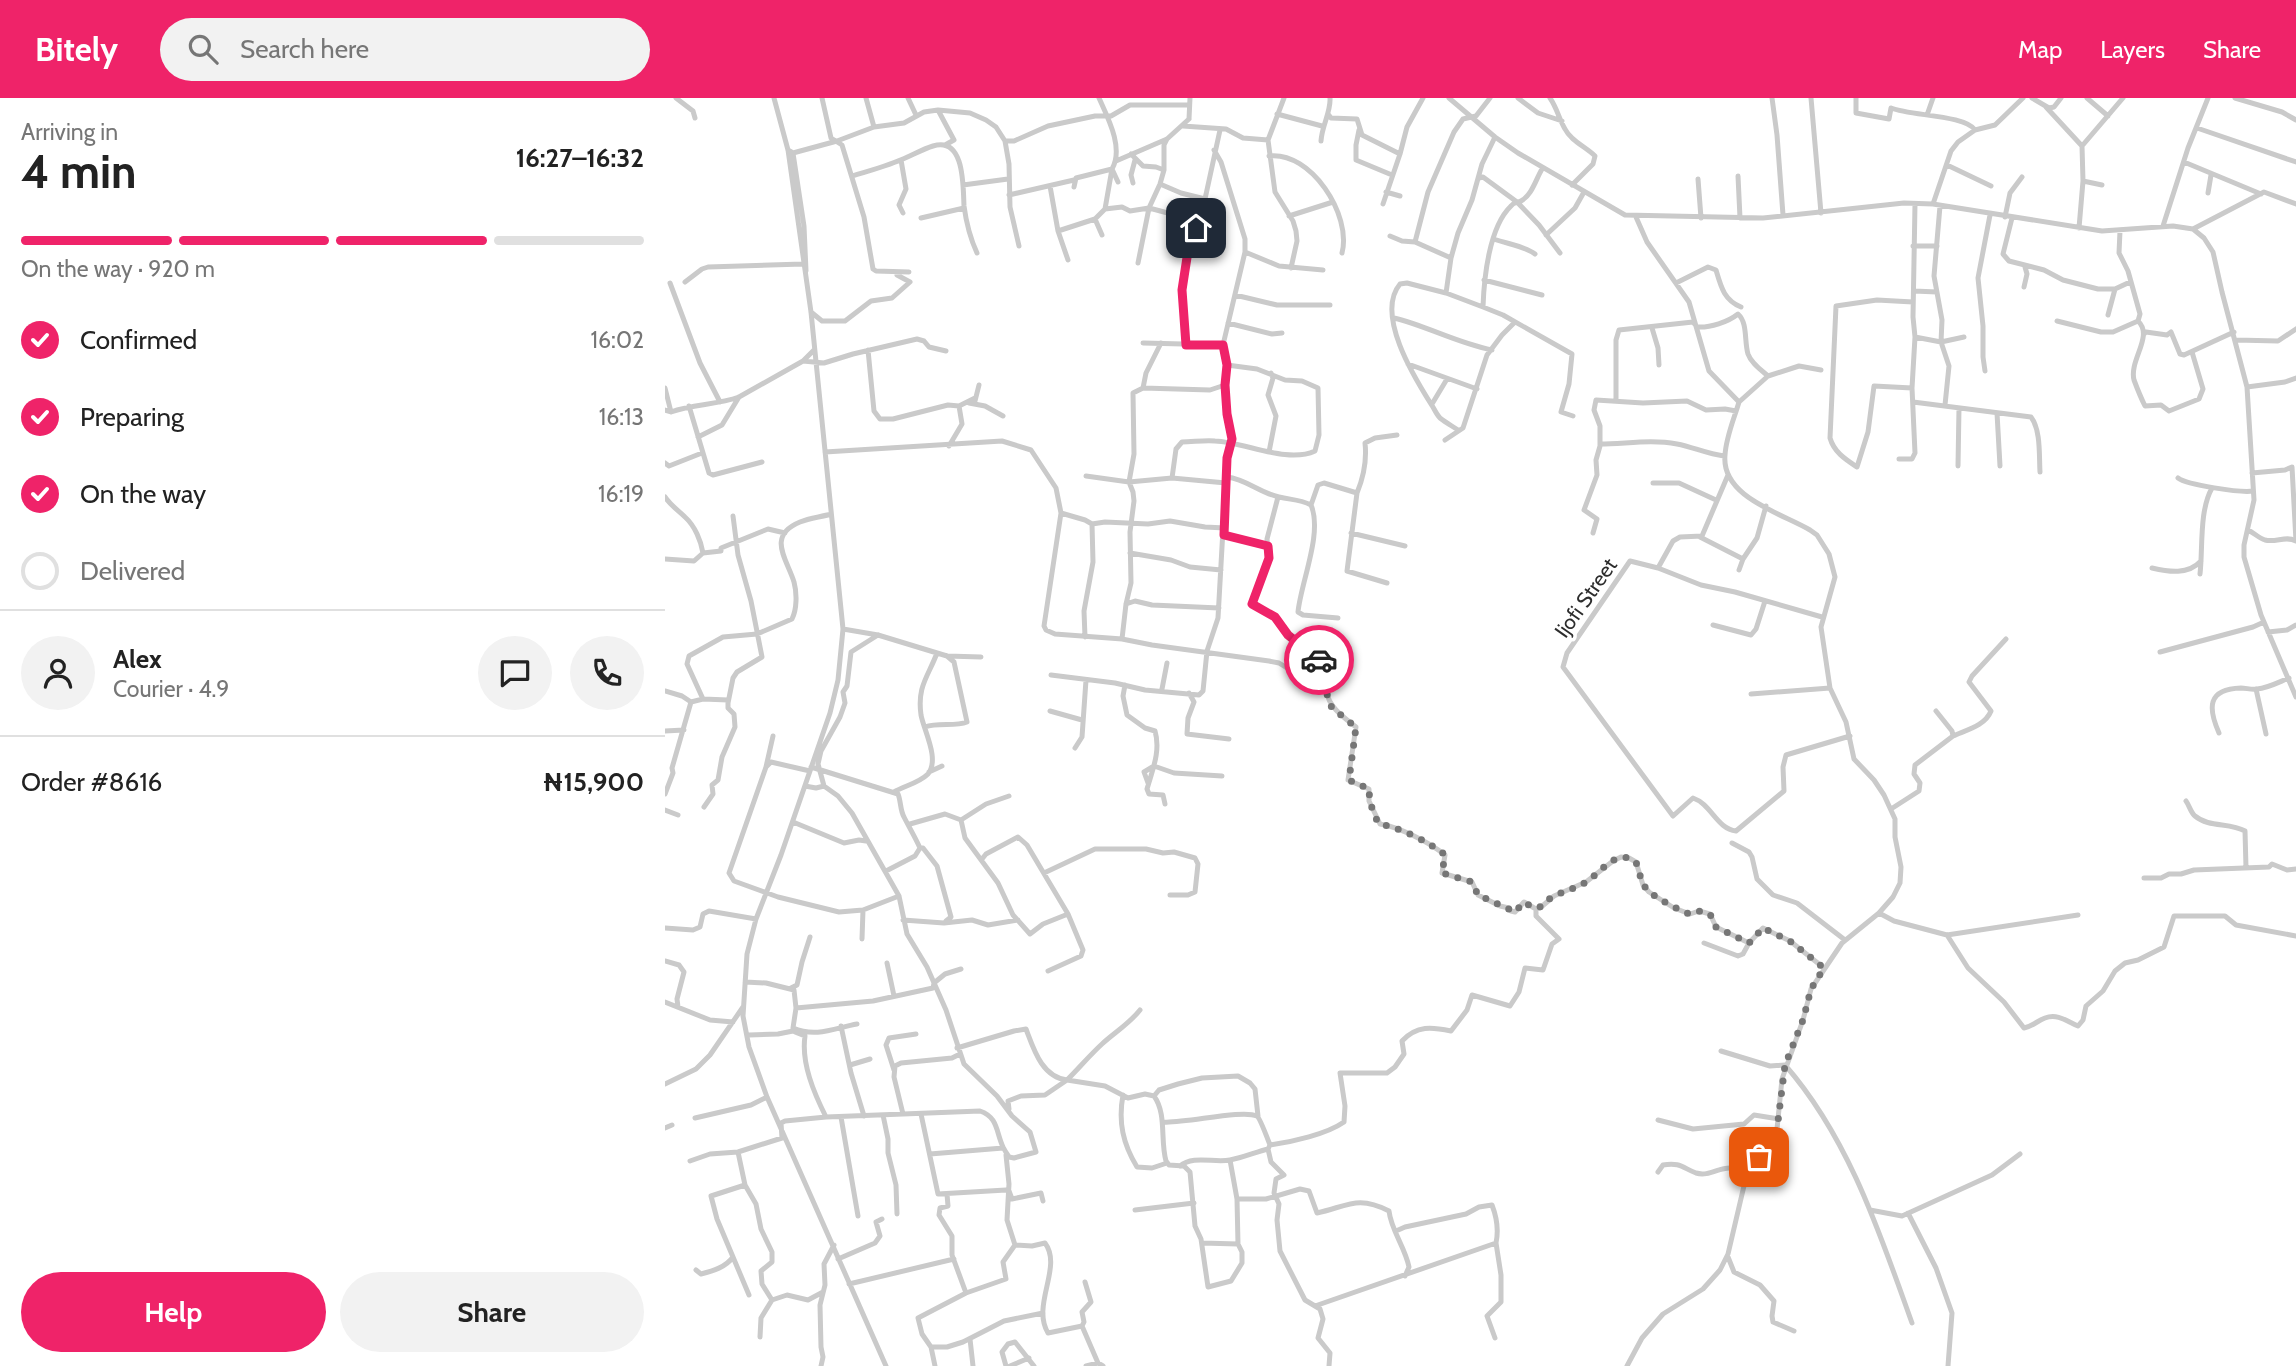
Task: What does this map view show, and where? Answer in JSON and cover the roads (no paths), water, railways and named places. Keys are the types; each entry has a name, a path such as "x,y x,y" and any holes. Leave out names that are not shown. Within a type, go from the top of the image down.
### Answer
{"street":[{"path":"676,98 693,111 695,118"},
{"path":"774,98 791,151 804,226 806,276"},
{"path":"811,312 822,321 840,323 871,301 892,298 910,282 897,275 909,272 873,269 864,217 842,145 831,138 823,98"},
{"path":"866,98 874,127"},
{"path":"908,98 916,115"},
{"path":"1058,231 1095,219 1105,209 1112,169 1116,161 1113,131 1100,98"},
{"path":"1285,98 1268,140 1275,192 1293,221 1297,241 1291,268"},
{"path":"1321,141 1329,98"},
{"path":"1383,204 1407,127 1423,98"},
{"path":"1449,98 1495,137 1542,169 1625,215 1636,217 1740,218 1915,204 2079,228 2120,231 2183,226 2193,229 2204,238 2213,252 2247,387 2253,491 2244,556 2264,622 2296,697"},
{"path":"1415,242 1428,192 1454,132 1463,119 1472,118 1490,98"},
{"path":"1518,98 1538,113 1562,121"},
{"path":"1550,98 1564,129 1595,156 1593,164 1572,185"},
{"path":"1772,98 1783,215"},
{"path":"1811,98 1821,213"},
{"path":"1856,98 1856,113 1889,119 1891,98"},
{"path":"1927,115 1933,98"},
{"path":"1945,405 1949,366 1941,342 1942,320 1934,268 1937,246 1936,205 1951,151 1958,142 1975,130 1995,125 2023,98"},
{"path":"2032,98 2046,107 2082,146 2083,181 2079,228"},
{"path":"2046,107 2054,107 2061,98"},
{"path":"2087,98 2108,116"},
{"path":"2082,146 2123,98"},
{"path":"2163,226 2208,98"},
{"path":"2235,98 2282,112 2296,120"},
{"path":"1005,141 1014,141 1048,127 1095,116 1111,116 1130,105 1189,105"},
{"path":"1189,105 1191,122"},
{"path":"1189,105 1200,126"},
{"path":"1891,108 1906,114 1965,122 1975,130"},
{"path":"791,151 837,141 874,127 904,123 916,115 938,110 970,113 996,127 1005,141 1009,164 1009,195 1019,246"},
{"path":"852,176 954,140 938,110"},
{"path":"1277,114 1322,126"},
{"path":"1328,114 1331,118 1357,119 1362,135 1371,142 1400,154"},
{"path":"1116,161 1164,142 1191,122"},
{"path":"1191,122 1220,130 1227,129 1243,138 1268,140"},
{"path":"2197,128 2296,162"},
{"path":"1186,345 1182,290 1188,251 1205,199 1220,130"},
{"path":"1359,130 1356,160 1392,175"},
{"path":"1445,293 1451,258 1482,164 1495,137"},
{"path":"1138,263 1149,208 1164,170 1164,142"},
{"path":"946,145 952,148 960,162 964,208 977,253"},
{"path":"1051,675 1145,690 1162,689 1199,695 1203,691 1206,651 1218,618 1227,458 1231,443 1225,385 1227,365 1223,345 1245,252 1245,239 1221,162 1214,150"},
{"path":"791,151 811,312 843,629 838,680 819,750 818,764 824,786 844,802 899,895 910,942 927,967 946,1010 964,1064 1030,1132 1037,1150 1035,1154 1011,1158 1004,1149"},
{"path":"1131,154 1143,166 1156,166 1164,170"},
{"path":"1269,156 1293,158 1313,174 1339,214 1344,235 1342,253"},
{"path":"901,160 906,189 899,205 903,213"},
{"path":"1133,183 1131,175 1135,160"},
{"path":"2184,162 2260,194"},
{"path":"1947,165 1991,186"},
{"path":"1112,169 1118,182"},
{"path":"1009,195 1074,183 1078,177 1112,169"},
{"path":"1483,306 1486,260 1502,220 1511,206 1530,193 1542,169"},
{"path":"2209,193 2210,175"},
{"path":"1738,176 1740,218"},
{"path":"1479,178 1483,177 1517,202 1560,253"},
{"path":"2022,177 2010,193 2003,254 2009,261 2098,289 2115,289 2130,282"},
{"path":"963,186 1008,179"},
{"path":"1698,179 1701,218"},
{"path":"2083,181 2102,186"},
{"path":"1160,184 1205,199"},
{"path":"1050,186 1058,231 1067,260"},
{"path":"1386,192 1400,196"},
{"path":"1546,235 1575,208 1584,192"},
{"path":"2193,229 2264,192 2296,204"},
{"path":"1289,216 1333,202"},
{"path":"1899,459 1914,457 1912,388 1915,337 1915,204"},
{"path":"1105,209 1122,207 1130,211 1149,208 1198,221"},
{"path":"921,218 964,208"},
{"path":"1985,372 1977,278 1990,215"},
{"path":"1636,217 1647,242 1689,302 1709,371 1739,402"},
{"path":"1095,219 1102,235"},
{"path":"960,229 969,226"},
{"path":"1196,228 1211,233 1218,240"},
{"path":"2057,321 2101,332 2113,332 2137,321 2140,314 2119,253 2120,231"},
{"path":"1390,236 1415,242 1451,258"},
{"path":"1494,239 1520,249 1528,249 1535,254"},
{"path":"1913,246 1937,246"},
{"path":"1245,252 1279,266 1323,270"},
{"path":"685,282 708,267 803,264"},
{"path":"1676,283 1708,267 1716,270 1721,290 1741,307"},
{"path":"2024,287 2027,274 2025,267"},
{"path":"1484,280 1542,295"},
{"path":"670,283 700,363 720,402"},
{"path":"1458,430 1439,417 1420,388 1398,343 1394,318 1395,293 1400,284 1407,283 1445,293 1483,306 1572,354 1569,384 1561,412 1573,416"},
{"path":"2108,315 2115,289"},
{"path":"1913,292 1937,292"},
{"path":"1235,295 1277,305 1330,305"},
{"path":"1912,388 1874,386 1868,432 1857,467 1842,457 1830,438 1836,306 1877,300 1913,302"},
{"path":"1693,322 1702,328 1727,322 1738,314 1741,315 1748,353 1768,376"},
{"path":"1394,318 1492,350"},
{"path":"2137,321 2143,327 2144,334 2135,362 2134,379 2145,406 2161,405 2169,411 2199,399 2203,389 2192,352"},
{"path":"1616,400 1618,331 1693,322"},
{"path":"1228,323 1272,334 1282,333"},
{"path":"1445,440 1463,428 1481,372 1502,335 1514,323"},
{"path":"1652,328 1658,348 1659,365"},
{"path":"2236,340 2278,341 2296,329"},
{"path":"2144,334 2167,335 2171,332 2180,354 2184,355 2234,332"},
{"path":"1915,337 1941,342 1964,337"},
{"path":"803,361 824,363 917,339 924,341 929,347 946,351"},
{"path":"1143,343 1223,345"},
{"path":"1143,388 1146,373 1161,343"},
{"path":"665,388 668,411 720,402 739,397 803,361 814,350"},
{"path":"868,350 874,411 880,419 893,419 948,405 959,406 973,402 1003,416"},
{"path":"1408,364 1477,389"},
{"path":"1172,478 1176,449 1182,442 1214,440 1269,452 1305,456 1315,452 1319,420 1318,388 1257,369 1227,365"},
{"path":"1627,1366 1632,1353 1653,1324 1663,1314 1714,1279 1728,1254 1747,1173 1771,1142 1779,1119 1785,1065 1803,1020 1811,989 1845,940 1879,913 1893,897 1902,873 1895,819 1874,780 1854,759 1846,722 1836,706 1830,688 1822,638 1822,617 1835,577 1829,554 1817,535 1810,530 1736,489 1728,475 1724,456 1739,402 1768,376 1799,366 1821,370"},
{"path":"1269,452 1276,416 1269,398 1273,378 1271,373"},
{"path":"2247,387 2296,378"},
{"path":"1432,404 1447,379"},
{"path":"973,402 979,393 979,385"},
{"path":"1122,639 1131,583 1130,524 1134,500 1129,482 1134,454 1133,393 1143,388 1210,390 1225,385"},
{"path":"698,436 722,425 739,397"},
{"path":"1593,533 1597,519 1584,510 1597,475 1600,426 1594,405 1596,400 1643,403 1687,401 1706,410 1736,411"},
{"path":"1913,402 2025,415 2034,420 2040,472"},
{"path":"949,446 962,424 959,406"},
{"path":"689,407 711,475 762,462"},
{"path":"1958,466 1959,408"},
{"path":"1997,413 2000,466"},
{"path":"1387,583 1347,571 1357,493 1366,460 1365,443 1375,438 1397,435"},
{"path":"825,452 1002,441 1031,450 1056,488 1061,513 1044,626 1046,630 1055,634 1122,639 1279,663 1295,673"},
{"path":"1600,444 1677,444 1705,454 1724,456"},
{"path":"665,463 669,466 677,464 702,453"},
{"path":"2248,530 2260,539 2269,541 2291,538 2296,541 2292,467 2252,473"},
{"path":"1700,537 1728,475"},
{"path":"1086,476 1129,482 1172,478 1239,479 1278,497 1297,499 1311,505"},
{"path":"2178,478 2183,483 2253,491"},
{"path":"1338,618 1303,615 1298,612 1312,543 1314,512 1311,505 1318,485 1324,483 1357,493"},
{"path":"1653,483 1679,483 1716,500"},
{"path":"2200,574 2202,532 2208,495 2212,488"},
{"path":"665,497 686,518 698,536 703,553"},
{"path":"1278,497 1267,540 1269,558 1252,604 1275,617 1286,633 1328,670 1327,690 1332,706 1356,727 1349,780 1369,789 1369,801 1374,808 1376,821 1410,834 1436,847 1445,855 1442,873 1472,882 1478,895 1515,912 1524,902 1536,909"},
{"path":"1739,570 1757,538 1766,506"},
{"path":"1061,513 1092,524 1170,521 1225,528"},
{"path":"703,699 687,664 689,656 723,637 757,634 788,623 794,616 795,586 780,549 785,533 798,523 831,514"},
{"path":"705,807 713,794 712,785 718,780 722,757 735,727 734,714 728,708 734,674 762,657 738,555 733,516"},
{"path":"1085,637 1084,611 1093,562 1092,524"},
{"path":"665,559 694,561 703,553 721,551 721,548 768,530 785,533"},
{"path":"1351,533 1405,546"},
{"path":"1224,535 1268,546"},
{"path":"1658,568 1673,541 1680,537 1700,537 1744,559"},
{"path":"1130,553 1190,567 1221,569"},
{"name":"Ijofi Street","path":"1822,617 1701,585 1658,568 1630,561 1567,653 1563,667 1673,816 1693,798 1704,804 1724,827 1731,831 1736,831 1784,791 1783,767 1786,755 1850,736"},
{"path":"2152,568 2185,571 2194,569 2201,561"},
{"path":"1126,604 1135,601 1152,605 1219,608"},
{"path":"1713,625 1751,635 1756,629 1765,601"},
{"path":"2160,652 2264,622"},
{"path":"2268,632 2287,630 2296,625"},
{"path":"843,629 878,635 947,656 981,657"},
{"path":"878,635 851,652 848,696 840,717 810,769 756,919 747,954 743,1016 749,1035 749,1047 767,1097 886,1366"},
{"path":"1891,809 1919,791 1920,783 1915,774 1915,765 1953,736 1980,724 1990,715 1991,711 1969,682 2006,639"},
{"path":"929,772 931,755 921,713 922,688 925,674 932,667 937,653"},
{"path":"925,727 967,722 954,662 947,656"},
{"path":"1162,689 1167,663"},
{"path":"2220,733 2211,710 2212,701 2227,690 2256,689 2289,678"},
{"path":"1075,748 1082,737 1086,680"},
{"path":"1125,685 1123,696 1127,715 1145,728 1155,731 1154,766"},
{"path":"1751,694 1830,688"},
{"path":"2256,689 2266,734"},
{"path":"665,691 691,702 703,699 728,700"},
{"path":"1189,693 1194,702 1188,718 1187,734 1229,739"},
{"path":"665,794 673,772 669,768 691,702"},
{"path":"1050,711 1082,719"},
{"path":"1936,711 1953,736"},
{"path":"665,731 681,732"},
{"path":"773,736 766,767 729,873 734,881 778,897 839,912 863,910 899,895"},
{"path":"766,767 771,762 821,770 894,792 900,798 904,817 910,824 920,848 923,848 937,866 951,917 944,923"},
{"path":"894,792 919,781 942,766"},
{"path":"1154,766 1174,773 1222,776"},
{"path":"1154,766 1144,772 1148,793 1163,796 1165,804"},
{"path":"805,786 824,786"},
{"path":"961,820 986,804 1009,796"},
{"path":"2186,801 2193,816 2211,824 2238,827 2245,831 2246,868"},
{"path":"665,810 678,815"},
{"path":"910,824 945,814 961,820"},
{"path":"961,820 965,838 982,859 1018,920 1030,934 1043,924 1068,915"},
{"path":"793,822 844,844 866,841"},
{"path":"982,859 986,854 1018,837 1027,845 1044,873 1068,915 1083,950 1081,956 1048,971"},
{"path":"1732,843 1749,852 1758,879 1773,895 1797,903 1845,940"},
{"path":"886,871 915,856 920,848"},
{"path":"1044,873 1095,849 1146,849 1185,854 1195,858 1198,864 1195,892 1188,895 1170,895"},
{"path":"1536,909 1554,895 1586,882 1613,861 1629,858 1636,862 1643,885 1657,898 1690,914 1699,911 1710,914 1716,927 1749,943"},
{"path":"2144,878 2161,878 2194,870 2269,867 2272,864 2287,870 2296,869"},
{"path":"894,1070 895,1066 901,1063 934,1060 1014,1031 1026,1030 1040,1064 1055,1077 1105,1086 1123,1096 1154,1096 1159,1104 1163,1122 1164,1155 1167,1163 1173,1167 1197,1160 1230,1160 1306,1137 1344,1122 1345,1106 1340,1073 1387,1073 1404,1054 1402,1041 1405,1037 1412,1032 1434,1026 1451,1031 1467,1010 1472,995 1510,1006 1519,992 1525,968 1543,970 1549,949 1559,939 1536,916 1536,909"},
{"path":"862,939 863,910"},
{"path":"665,928 693,930 700,927 703,914 709,911 756,919"},
{"path":"1879,913 1893,920 1947,935 2078,915"},
{"path":"1947,935 1968,968 2004,1002 2024,1028 2052,1017 2061,1017 2078,1026 2083,1020 2086,1006 2103,992 2115,971 2125,963 2138,960 2164,947 2174,916 2225,916 2236,925 2296,936"},
{"path":"903,920 944,923 972,920 988,925 1018,920"},
{"path":"1705,943 1738,956 1743,954 1763,928 1790,941 1824,968"},
{"path":"793,1029 795,989 810,937"},
{"path":"665,961 679,965 684,972 676,1003"},
{"path":"887,963 894,996"},
{"path":"796,1009 873,1000 933,988 934,983 945,974 961,969"},
{"path":"745,982 795,989"},
{"path":"665,1002 676,1003 710,1020 733,1022"},
{"path":"665,1084 696,1069 710,1055 745,1005"},
{"path":"1010,1113 1008,1101 1012,1098 1045,1095 1067,1080 1086,1059 1117,1031 1129,1024 1140,1010"},
{"path":"749,1035 778,1034 793,1029 813,1033 834,1031 857,1024"},
{"path":"841,1027 864,1116"},
{"path":"793,1029 805,1036 804,1045 812,1086 826,1117"},
{"path":"903,1114 886,1045 889,1038 916,1034"},
{"path":"1721,1051 1770,1066 1785,1065"},
{"path":"850,1065 870,1059"},
{"path":"1785,1065 1808,1091 1852,1169 1870,1209 1913,1324"},
{"path":"1154,1096 1159,1090 1202,1078 1238,1076 1255,1089 1258,1116 1272,1162 1284,1175 1276,1179 1275,1196 1279,1204 1277,1220 1280,1251 1305,1300 1319,1309 1323,1319 1318,1338 1330,1353 1329,1366"},
{"path":"1123,1096 1119,1114 1124,1142 1137,1167 1152,1168 1167,1163"},
{"path":"695,1118 751,1105 767,1097"},
{"path":"690,1161 710,1154 738,1152 782,1138 781,1123 785,1121 980,1111 996,1122 1004,1149 1009,1191 1007,1220 1015,1245"},
{"path":"996,1122 1010,1113"},
{"path":"921,1114 938,1194 1009,1191"},
{"path":"1163,1122 1175,1123 1236,1114 1258,1116"},
{"path":"883,1115 888,1153 897,1185 897,1214"},
{"path":"1658,1120 1693,1129 1744,1124 1754,1115 1779,1119"},
{"path":"841,1117 858,1216"},
{"path":"665,1128 672,1125"},
{"path":"930,1154 1004,1149"},
{"path":"738,1152 745,1185 756,1204 761,1229 772,1252 772,1262 761,1271 762,1284 772,1300"},
{"path":"1870,1209 1902,1216 1992,1175 2020,1154"},
{"path":"1180,1166 1190,1172 1195,1226 1202,1243 1208,1287 1231,1281 1240,1269 1242,1251 1238,1244 1237,1199 1230,1160"},
{"path":"1658,1172 1663,1164 1669,1164 1707,1174 1731,1167 1747,1173"},
{"path":"745,1185 712,1196 717,1219 749,1295"},
{"path":"1237,1199 1266,1199 1300,1189 1309,1191 1317,1213 1361,1201 1372,1202 1389,1211 1391,1223 1409,1267 1405,1276"},
{"path":"1009,1191 1012,1199 1041,1193 1042,1201"},
{"path":"947,1194 948,1206 940,1208 939,1215 951,1236 954,1259 966,1293"},
{"path":"1135,1210 1194,1203"},
{"path":"1396,1231 1492,1205 1498,1231 1496,1243 1501,1275 1501,1302 1487,1316 1495,1338"},
{"path":"1908,1213 1936,1268 1952,1313 1948,1366"},
{"path":"838,1259 875,1243 880,1236 876,1222 882,1219"},
{"path":"1015,1245 1032,1246 1045,1243 1049,1248 1051,1262 1042,1305 1048,1333 1082,1326"},
{"path":"1202,1243 1238,1244"},
{"path":"1315,1306 1496,1243"},
{"path":"821,1366 824,1264 834,1245"},
{"path":"935,1366 931,1347 922,1334 918,1318 966,1293 1006,1279 1003,1262 1015,1245"},
{"path":"1728,1254 1734,1272 1760,1285 1774,1301 1773,1322 1794,1331"},
{"path":"696,1270 701,1274 729,1263 733,1257"},
{"path":"849,1283 954,1259"},
{"path":"1085,1282 1091,1302 1082,1312 1082,1326 1101,1364 1086,1366"},
{"path":"760,1337 761,1318 772,1300 787,1295 808,1300 823,1292"},
{"path":"931,1347 947,1347 970,1339 1004,1321 1043,1313"},
{"path":"970,1339 974,1366"},
{"path":"1029,1358 1008,1366 1002,1352 1012,1342 1017,1343 1029,1358 1034,1366"}]}
